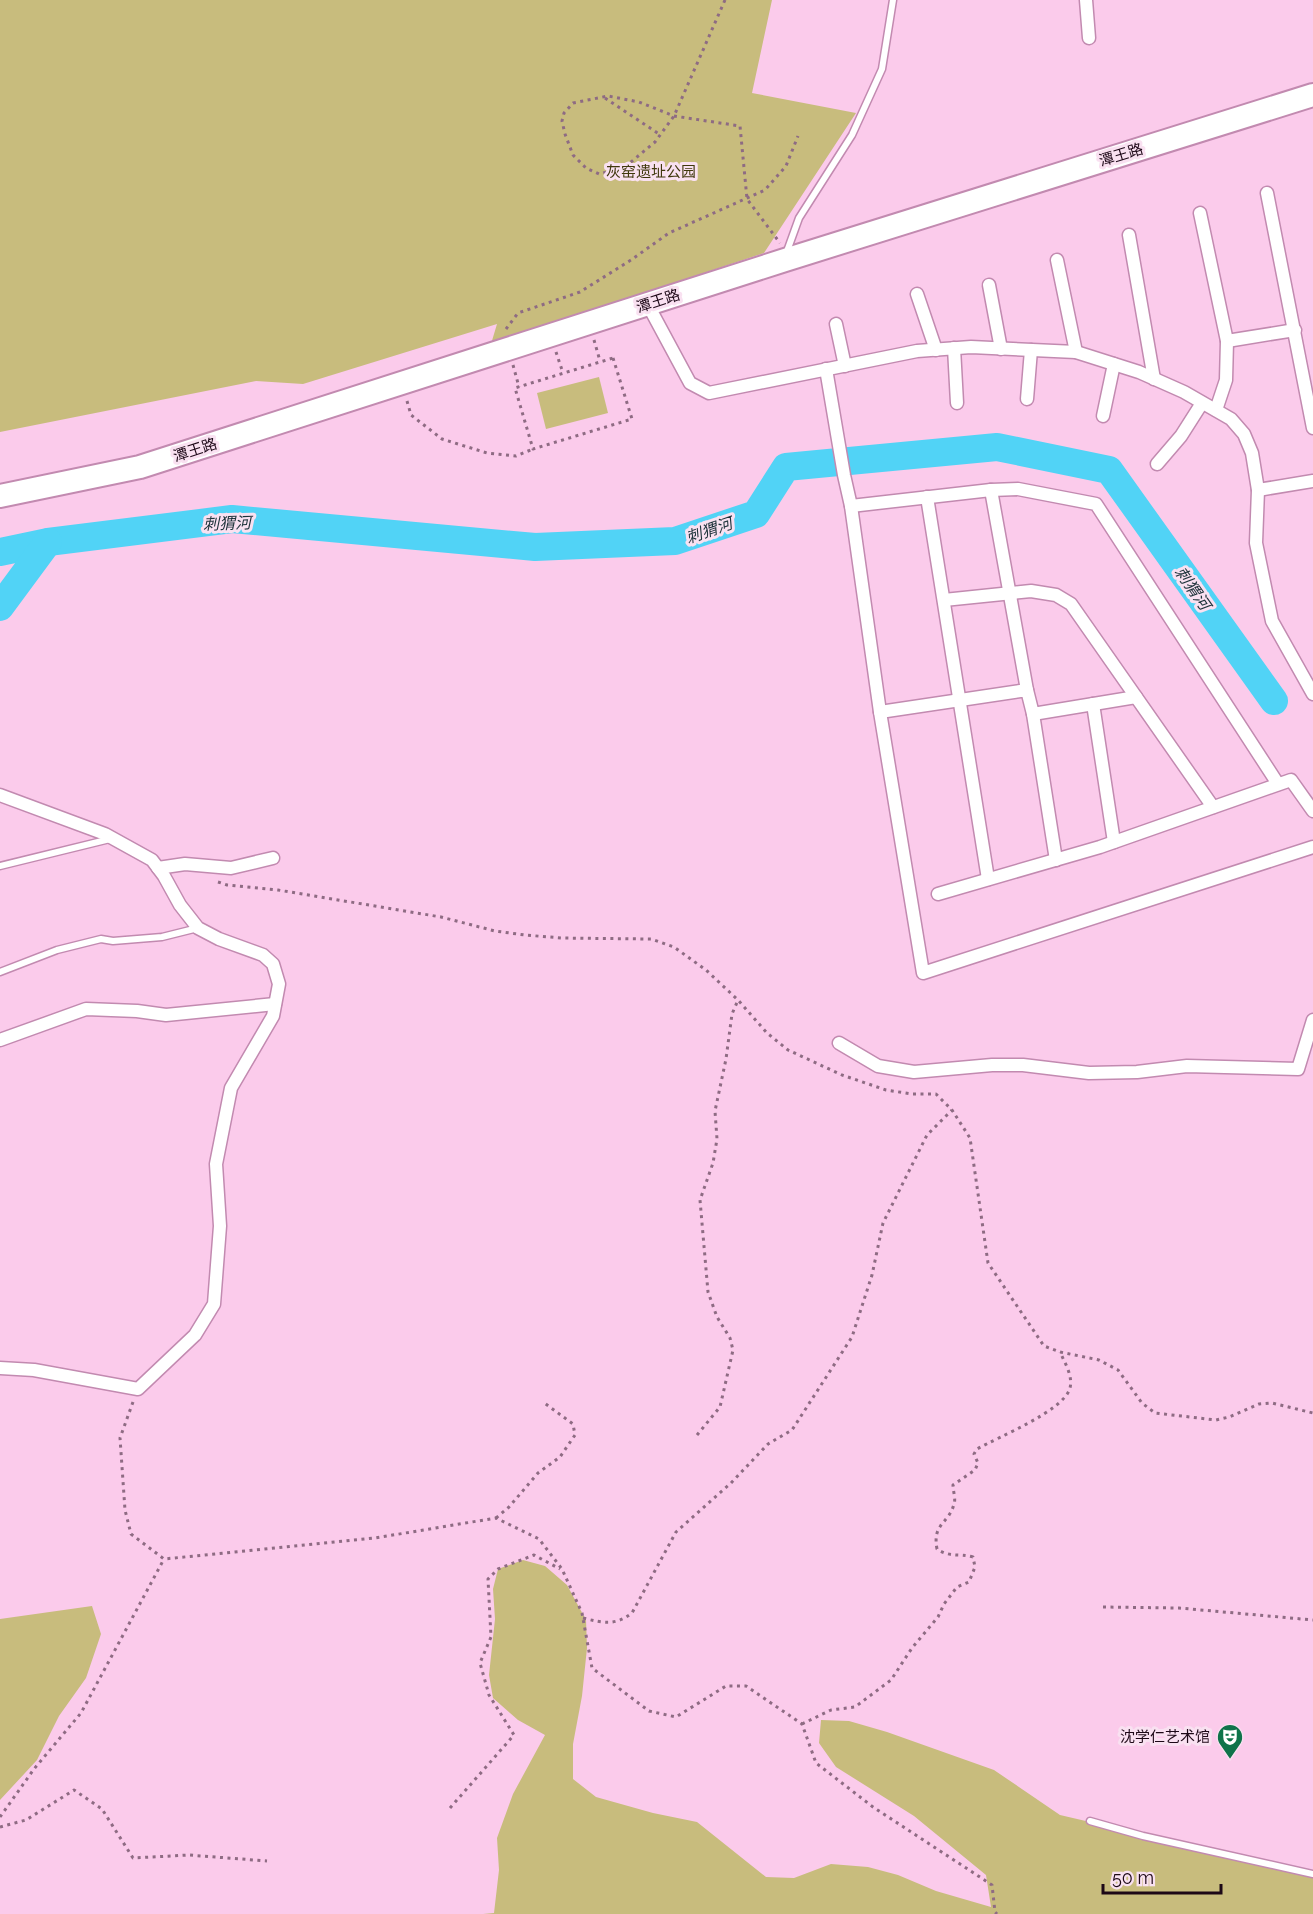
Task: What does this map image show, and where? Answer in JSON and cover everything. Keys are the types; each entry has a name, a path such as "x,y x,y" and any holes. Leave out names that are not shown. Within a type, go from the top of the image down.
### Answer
{"highway":[{"name":"潭王路","path":"0,496 140,467 648,304 786,256 1313,95"}],"street":[{"path":"1086,0 1089,38"},
{"path":"1267,193 1313,428"},
{"path":"1200,213 1227,342 1226,380 1216,410"},
{"path":"1130,235 1154,379"},
{"path":"1057,260 1076,352"},
{"path":"989,285 1001,349"},
{"path":"917,294 936,350"},
{"path":"648,304 690,383 709,393 917,351 954,348 1031,350 1076,352 1114,364 1154,379 1216,410 1231,419 1244,434 1252,453 1258,490 1256,543 1272,621 1313,694"},
{"path":"836,324 845,366"},
{"path":"1227,342 1295,330"},
{"path":"954,348 957,402"},
{"path":"1027,399 1031,350"},
{"path":"1103,416 1114,364"},
{"path":"826,369 851,506 880,712 923,973 1313,847"},
{"path":"1156,464 1181,436 1202,403"},
{"path":"1258,490 1313,481"},
{"path":"851,506 1018,489 1096,504 1278,784"},
{"path":"991,490 1033,714 1056,860"},
{"path":"927,497 988,879"},
{"path":"944,600 1031,591 1056,595 1071,604 1213,807"},
{"path":"880,712 1028,690"},
{"path":"1033,714 1136,697"},
{"path":"1093,704 1114,842"},
{"path":"938,894 1114,842 1291,780 1313,811"},
{"path":"0,795 113,839 152,860 180,905 198,928 219,939 263,955 273,964 279,984 273,1016 231,1088 216,1164 220,1226 214,1304 195,1335 138,1389 34,1370 0,1368"},
{"path":"158,868 185,864 231,868 273,858"},
{"path":"0,1040 86,1009 137,1011 166,1015 275,1004"},
{"path":"839,1043 878,1066 914,1072 992,1065 1023,1065 1089,1073 1137,1072 1187,1066 1298,1069 1313,1020"}],"lane":[{"path":"786,256 799,218 852,135 882,69 893,0"},
{"path":"0,866 113,839"},
{"path":"0,972 57,950 101,939 113,941 162,937 198,928"},
{"path":"1090,1821 1143,1836 1313,1874"}],"path":[{"path":"725,0 674,116 655,142 626,167 599,174 586,168 573,155 565,134 562,121 564,113 573,103 608,96 639,102 674,116 740,126 747,199 786,256"},
{"path":"603,97 660,135"},
{"path":"502,351 502,335 518,313 580,292 669,233 765,190 786,166 798,136"},
{"path":"401,383 411,415 442,439 487,453 516,456 632,419 613,357 515,388 533,450"},
{"path":"212,880 227,885 278,890 430,915 495,931 561,938 651,939 674,947 706,970 738,1000 767,1033 788,1050 842,1075 886,1090 912,1094 936,1094 952,1110 970,1138 988,1263 1044,1346 1060,1352 1099,1360 1118,1370 1142,1404 1155,1413 1216,1420 1259,1404 1272,1403 1313,1413"},
{"path":"697,1435 720,1407 733,1350 730,1338 717,1317 708,1292 700,1200 713,1163 717,1139 715,1111 726,1059 732,1014 738,1000"},
{"path":"583,1618 606,1624 622,1621 632,1613 676,1532 731,1483 768,1444 792,1430 852,1337 872,1275 883,1223 927,1135 952,1110"},
{"path":"802,1724 831,1710 855,1707 891,1680 912,1648 938,1617 944,1604 957,1587 969,1582 975,1567 973,1557 963,1554 952,1556 944,1553 937,1549 935,1539 938,1527 952,1511 955,1502 953,1485 975,1470 978,1463 974,1454 976,1449 1056,1407 1070,1390 1068,1373 1060,1352"},
{"path":"138,1389 120,1438 125,1510 131,1534 164,1559 375,1538 496,1518 509,1507 538,1473 560,1457 575,1434 573,1424 543,1402"},
{"path":"496,1518 539,1539 562,1569 583,1618 591,1668 649,1711 676,1717 726,1686 746,1686 802,1724 816,1763 873,1807 992,1885 997,1914"},
{"path":"450,1808 514,1735 489,1695 480,1663 491,1636 488,1579 498,1569 534,1555 562,1569"},
{"path":"0,1817 34,1769 81,1713 164,1559"},
{"path":"1103,1607 1117,1605 1179,1608 1313,1620"},
{"path":"0,1827 26,1820 74,1790 102,1809 134,1858 189,1855 267,1861"}],"green space":[{"name":"灰窑遗址公园","path":"0,0 772,0 752,93 856,113 764,253 491,344 497,324 303,384 256,381 0,432"},
{"path":"599,377 608,413 546,429 537,393"},
{"path":"523,1560 545,1566 567,1585 586,1620 587,1648 582,1696 573,1744 573,1779 596,1797 653,1813 697,1822 766,1877 794,1878 831,1864 868,1867 991,1907 986,1875 914,1816 836,1767 819,1743 821,1720 849,1721 994,1770 1060,1815 1313,1874 1313,1914 483,1914 494,1913 499,1870 497,1838 513,1794 545,1735 518,1720 493,1698 489,1675 495,1619 493,1589 498,1569"},
{"path":"92,1606 101,1634 86,1678 59,1716 37,1760 0,1800 0,1619"}],"waterway":[{"name":"刺猬河","path":"0,552 48,542 232,519 535,547 675,541 756,514 786,467 997,447 1109,470 1274,701"},
{"path":"0,607 48,542"}],"place":[{"name":"沈学仁艺术馆","path":"1230,1760"}]}
